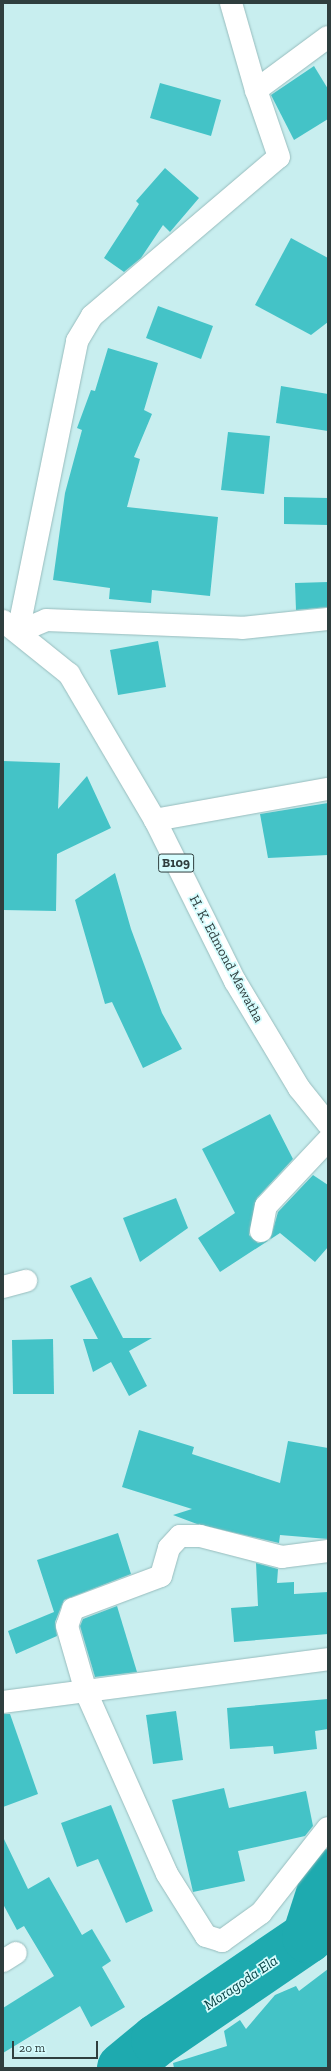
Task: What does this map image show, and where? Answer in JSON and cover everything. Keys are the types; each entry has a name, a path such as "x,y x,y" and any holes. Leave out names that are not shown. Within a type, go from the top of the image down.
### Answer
{"street":[{"path":"231,3 256,90 279,157 92,316 77,341 10,626 46,620 242,628 328,618"},
{"path":"256,90 328,37"},
{"name":"H. K. Edmond Mawatha","path":"10,626 69,674 155,820 235,981 299,1088 328,1124"},
{"path":"155,820 328,789"},
{"path":"261,1231 266,1206 328,1140"},
{"path":"3,1287 26,1281"},
{"path":"328,1551 282,1557 200,1536 180,1536 169,1548 161,1576 73,1609 67,1626 86,1692 167,1874 206,1936 222,1940 261,1913 328,1828"},
{"path":"3,1702 86,1692 328,1658"}],"building":[{"path":"314,66 328,89 328,119 294,140 271,95"},
{"path":"160,83 221,100 211,136 150,118"},
{"path":"165,168 199,198 170,232 163,225 141,258 124,272 104,258 139,204 136,201"},
{"path":"291,238 328,258 328,322 311,335 255,305"},
{"path":"158,306 213,326 201,359 146,338"},
{"path":"108,348 158,363 144,410 152,414 134,457 140,459 127,507 218,517 210,596 152,590 151,603 109,599 110,588 53,580 65,493 82,430 77,428 91,390 95,391"},
{"path":"281,386 328,394 328,431 276,423"},
{"path":"228,432 270,436 264,494 221,490"},
{"path":"284,497 328,498 328,525 284,524"},
{"path":"328,582 328,607 296,610 295,583"},
{"path":"158,641 166,687 118,695 110,650"},
{"path":"3,761 60,763 58,809 87,776 111,828 57,854 56,911 3,910"},
{"path":"328,803 328,855 268,858 260,814"},
{"path":"115,873 131,929 162,1013 182,1049 143,1068 112,1002 105,1004 75,900"},
{"path":"270,1114 293,1159 257,1198 249,1235 258,1243 269,1240 220,1272 198,1238 235,1213 202,1149"},
{"path":"313,1175 328,1185 328,1247 315,1262 280,1233 270,1239 278,1212"},
{"path":"176,1198 188,1228 140,1262 123,1218"},
{"path":"91,1277 123,1338 152,1338 129,1351 147,1386 129,1396 111,1362 93,1372 83,1339 98,1339 70,1286"},
{"path":"53,1339 54,1394 13,1394 12,1340"},
{"path":"139,1430 194,1447 192,1454 280,1483 288,1441 328,1448 328,1539 280,1535 279,1543 197,1524 173,1515 192,1509 122,1487"},
{"path":"118,1533 131,1574 64,1600 55,1622 57,1636 16,1654 8,1631 54,1612 37,1560"},
{"path":"256,1563 278,1569 277,1583 294,1582 294,1594 328,1592 328,1634 234,1642 231,1608 258,1606"},
{"path":"117,1606 137,1672 95,1677 80,1626 83,1619"},
{"path":"328,1699 328,1729 315,1731 317,1749 274,1754 273,1746 230,1749 227,1708"},
{"path":"176,1711 183,1760 153,1764 146,1715"},
{"path":"3,1714 10,1714 38,1794 3,1807"},
{"path":"224,1788 229,1808 306,1791 313,1826 305,1836 238,1851 245,1881 193,1892 172,1800"},
{"path":"111,1805 153,1911 126,1923 98,1859 77,1867 61,1823"},
{"path":"3,1837 28,1889 49,1877 82,1935 92,1929 111,1961 102,1967 125,2007 91,2027 80,2006 3,2053 3,2008 54,1976 24,1926 17,1930 3,1904"},
{"path":"328,1969 328,2068 174,2068 173,2063 227,2046 224,2031 240,2020 246,2029 275,1995 296,1986 299,1991"}],"waterway":[{"name":"Moragoda Ela","path":"123,2068 157,2040 308,1937 328,1875"}]}
